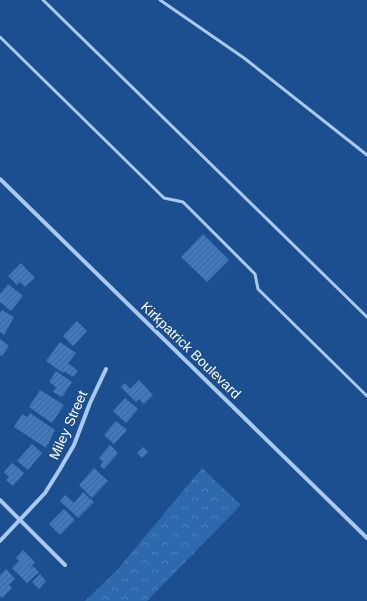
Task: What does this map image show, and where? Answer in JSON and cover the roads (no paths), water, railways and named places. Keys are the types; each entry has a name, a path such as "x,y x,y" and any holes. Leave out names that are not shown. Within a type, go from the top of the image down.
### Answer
{"street":[{"name":"Kirkpatrick Boulevard","path":"0,179 367,538"},
{"name":"Miley Street","path":"0,541 45,493 60,469 74,445 90,403 106,369"},
{"path":"0,500 65,565"}],"lane":[{"path":"43,0 367,317"},
{"path":"160,0 244,58 367,155"},
{"path":"0,37 164,198 183,202 255,274 258,289 367,396"}]}
